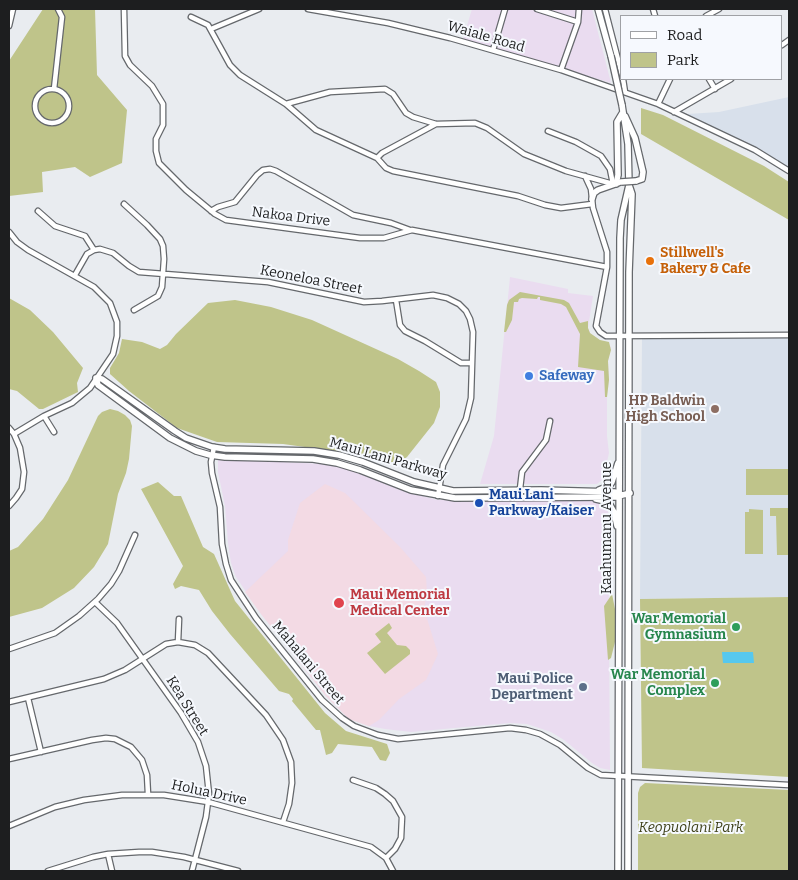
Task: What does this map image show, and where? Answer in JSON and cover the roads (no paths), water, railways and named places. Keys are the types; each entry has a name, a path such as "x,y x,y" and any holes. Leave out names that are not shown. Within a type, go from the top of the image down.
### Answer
{"main road":[{"name":"Kaahumanu Avenue","path":"598,9 622,105 628,144 629,186 621,220 620,238 618,871"},
{"path":"592,201 594,193 598,190 617,183 642,179 643,175 635,138 623,112"},
{"path":"617,183 617,122 623,112"},
{"name":"Kaahumanu Avenue","path":"628,871 630,250 632,194 629,186"},
{"path":"620,238 622,243 630,250 623,253 620,258"},
{"name":"Maui Lani Parkway","path":"620,494 596,491 520,494 455,498 411,490 337,463 313,459 224,457 212,455 196,451 170,438 98,385 96,378 102,379 180,434 199,443 214,447 314,451 339,455 363,462 414,482 453,491 520,494 589,497 615,497 620,494 630,493"},
{"path":"596,491 609,486 612,482 620,454"},
{"path":"589,497 604,501 610,505 614,512 620,539"}],"street":[{"path":"9,26 13,9"},
{"path":"54,89 62,17 58,9"},
{"name":"Nakoa Drive","path":"124,9 125,56 130,65 152,86 163,104 162,125 156,139 157,158 173,178 211,211 226,220 360,238 384,238 412,230 607,267"},
{"path":"212,29 259,9"},
{"name":"Waiale Road","path":"308,9 414,29 561,70 658,104 755,150 789,171"},
{"path":"493,50 505,9"},
{"path":"537,9 578,22"},
{"path":"561,70 578,22 579,9"},
{"path":"606,9 620,58"},
{"path":"708,15 720,9"},
{"path":"191,17 212,29 215,40 234,69 286,104 316,130 377,158 386,168 518,196 545,205 566,208 592,201"},
{"path":"623,80 625,92"},
{"path":"658,104 670,80"},
{"path":"710,80 716,89"},
{"path":"674,112 730,80"},
{"path":"286,104 330,92 385,88 393,94 406,113 436,124 475,123 487,128 524,154 548,165 617,183"},
{"path":"54,89 65,95 69,108 63,120 57,123 50,123 39,117 35,104 41,93 54,89"},
{"path":"377,158 382,153 436,124"},
{"path":"548,131 576,142 601,156 617,183"},
{"path":"211,211 218,206 235,202 257,175 264,170 270,169 276,170 353,215 391,223 412,230"},
{"path":"585,176 591,189 592,201 605,246 607,267 596,326 604,335 789,335"},
{"path":"124,204 147,224 160,239 163,246 164,274 158,296 134,310"},
{"path":"38,211 55,226 85,236 94,250 87,254 75,275"},
{"path":"9,232 17,242 28,250 75,275 105,296 110,303 117,322 117,336 113,354 90,388 72,403 44,416 14,434"},
{"name":"Keoneloa Street","path":"94,250 107,250 139,272 268,282 364,302 433,295 447,298 459,304 466,310 473,332 471,398 466,419 443,465 438,496"},
{"path":"396,300 400,325 405,331 461,363 472,363"},
{"path":"44,416 54,432"},
{"path":"520,494 522,472 546,440 550,421"},
{"path":"9,428 14,434 22,455 24,477 19,494 9,506"},
{"name":"Mahalani Street","path":"214,447 212,473 220,507 222,544 231,580 252,612 304,678 322,700 342,718 367,732 398,739 510,728 526,730 540,734 560,745 588,768 604,776 789,785"},
{"path":"9,649 55,632 79,616 95,602 118,573 135,535"},
{"name":"Kea Street","path":"95,602 117,623 186,720 204,758 208,778 208,802 205,824 192,871"},
{"path":"178,642 179,619"},
{"path":"9,702 104,679 125,670 166,644 178,642 195,645 208,653 266,715 284,740 291,762 292,783 289,804 283,822"},
{"path":"28,698 41,752"},
{"path":"9,759 110,738 131,746 137,753 145,766 148,794"},
{"path":"352,780 366,784 384,794 393,801 402,817 402,838 386,858 393,871"},
{"name":"Holua Drive","path":"9,826 55,807 84,800 122,794 164,795 208,802 283,822 372,848 386,858"},
{"path":"48,871 81,860 108,854 152,852 238,871"},
{"path":"108,854 112,871"}],"water":[{"path":"722,652 753,652 754,663 723,663"}],"place":[{"name":"Stillwell's Bakery & Cafe","path":"650,261"},
{"name":"Safeway","path":"529,376"},
{"name":"HP Baldwin High School","path":"715,409"},
{"name":"Maui Lani Parkway/Kaiser","path":"479,503"},
{"name":"Maui Memorial Medical Center","path":"339,603"},
{"name":"War Memorial Gymnasium","path":"736,627"},
{"name":"War Memorial Complex","path":"715,683"},
{"name":"Maui Police Department","path":"583,687"}],"park label":[{"name":"Keopuolani Park","path":"691,828"}]}
